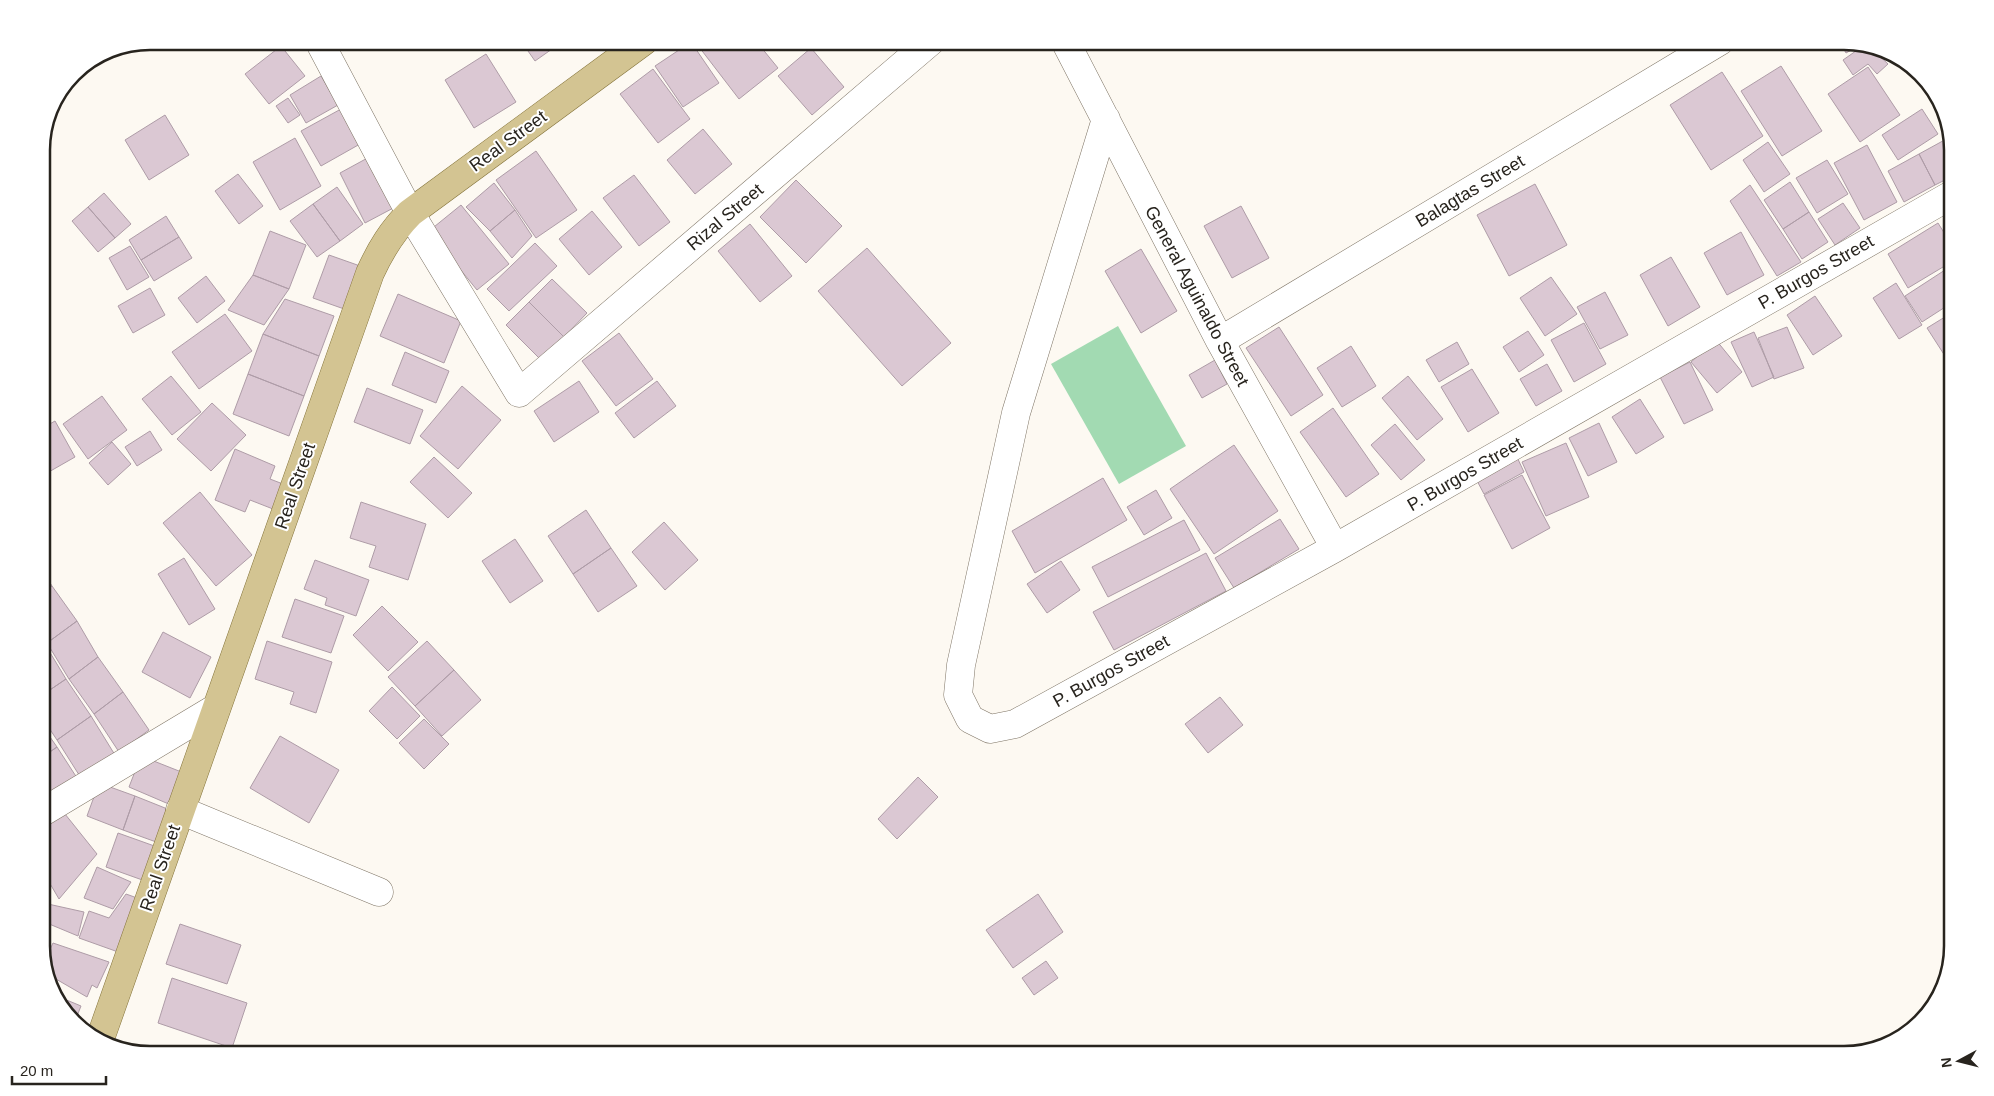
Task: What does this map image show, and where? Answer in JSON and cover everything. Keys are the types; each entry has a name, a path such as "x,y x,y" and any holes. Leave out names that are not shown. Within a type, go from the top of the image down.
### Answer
{"main road":[{"name":"Real Street","path":"103,1034 370,272 381,248 396,227 410,213 632,50"}],"street":[{"path":"325,50 410,213"},
{"name":"Rizal Street","path":"410,213 519,393 920,50"},
{"name":"General Aguinaldo Street","path":"1070,50 1220,341 1335,548"},
{"name":"Balagtas Street","path":"1220,341 1705,50"},
{"name":"P. Burgos Street","path":"1106,119 1016,413 960,665 958,694 970,719 990,729 1015,724 1335,548 1944,199"},
{"path":"50,808 216,708"},
{"path":"180,810 379,892"}],"green space":[{"path":"1118,326 1186,446 1119,484 1051,364"}],"building":[{"path":"276,50 284,50 305,76 269,104 245,74"},
{"path":"527,50 551,50 535,61"},
{"path":"679,50 696,50 719,83 683,107 655,66"},
{"path":"701,50 763,50 778,68 739,99"},
{"path":"809,50 813,50 844,87 812,115 778,76"},
{"path":"1857,51 1880,57 1888,64 1877,74 1868,64 1853,75 1843,60"},
{"path":"486,54 516,102 474,128 445,80"},
{"path":"1781,66 1822,131 1782,156 1741,91"},
{"path":"1868,67 1900,115 1860,142 1828,94"},
{"path":"653,69 690,119 658,143 620,94"},
{"path":"1722,72 1763,136 1711,170 1670,105"},
{"path":"321,76 338,105 306,123 290,95"},
{"path":"288,98 300,115 288,123 276,106"},
{"path":"341,109 360,144 321,166 301,131"},
{"path":"1922,109 1938,134 1898,160 1882,135"},
{"path":"165,115 189,155 149,180 125,140"},
{"path":"703,129 732,164 695,194 667,160"},
{"path":"295,138 321,186 280,210 253,162"},
{"path":"1944,141 1944,180 1935,185 1919,154"},
{"path":"1768,142 1790,174 1764,192 1743,160"},
{"path":"1867,145 1897,202 1864,220 1834,163"},
{"path":"536,151 577,210 536,238 496,180"},
{"path":"1919,154 1935,185 1904,202 1888,171"},
{"path":"373,155 399,205 365,223 340,173"},
{"path":"1827,160 1848,194 1817,213 1796,178"},
{"path":"238,174 263,206 239,224 215,191"},
{"path":"634,175 670,222 639,246 603,198"},
{"path":"796,180 842,226 806,263 760,217"},
{"path":"1790,182 1809,212 1783,229 1764,200"},
{"path":"494,183 515,210 490,231 466,207"},
{"path":"1535,184 1567,245 1509,276 1477,215"},
{"path":"1750,185 1801,262 1777,276 1730,201"},
{"path":"337,187 363,224 340,241 313,204"},
{"path":"104,193 131,224 115,238 88,207"},
{"path":"1843,203 1860,228 1835,245 1818,219"},
{"path":"313,204 340,241 317,257 290,221"},
{"path":"461,205 509,264 477,290 429,231"},
{"path":"1241,206 1269,258 1232,278 1204,226"},
{"path":"88,207 115,238 98,252 72,221"},
{"path":"515,210 532,236 512,258 490,231"},
{"path":"592,211 622,247 589,275 559,239"},
{"path":"1809,212 1828,242 1802,259 1783,229"},
{"path":"166,216 179,237 141,260 129,240"},
{"path":"1938,223 1944,233 1944,266 1908,288 1888,254"},
{"path":"750,224 792,276 760,302 718,251"},
{"path":"270,231 306,245 289,289 253,275"},
{"path":"1741,232 1764,275 1727,295 1704,253"},
{"path":"179,237 192,258 154,281 141,260"},
{"path":"535,243 557,266 509,311 487,289"},
{"path":"130,246 149,277 127,290 109,258"},
{"path":"867,248 951,343 902,386 818,291"},
{"path":"1141,249 1177,311 1141,333 1105,271"},
{"path":"329,255 363,267 347,310 313,298"},
{"path":"1671,257 1700,307 1668,326 1640,275"},
{"path":"1944,271 1944,308 1922,322 1905,296"},
{"path":"253,275 289,289 264,325 228,310"},
{"path":"206,276 225,301 197,323 178,298"},
{"path":"1551,277 1577,314 1545,336 1520,298"},
{"path":"552,279 587,313 564,337 529,302"},
{"path":"1896,283 1922,325 1899,339 1873,298"},
{"path":"150,288 165,315 133,333 118,306"},
{"path":"1605,292 1628,335 1600,349 1577,307"},
{"path":"398,294 461,321 444,363 380,336"},
{"path":"1815,296 1842,336 1813,355 1787,315"},
{"path":"285,299 334,316 319,356 263,334"},
{"path":"529,302 564,337 541,360 506,325"},
{"path":"225,314 252,351 199,389 172,352"},
{"path":"1944,318 1944,354 1927,328"},
{"path":"1584,323 1606,364 1574,382 1551,340"},
{"path":"1279,327 1323,395 1291,416 1246,348"},
{"path":"1787,327 1804,368 1774,379 1758,338"},
{"path":"1528,331 1544,355 1519,372 1503,347"},
{"path":"1754,332 1774,377 1752,387 1731,342"},
{"path":"619,333 653,379 616,406 582,361"},
{"path":"263,334 319,356 304,396 248,374"},
{"path":"1716,340 1742,372 1717,393 1691,362"},
{"path":"1457,342 1469,364 1439,382 1426,360"},
{"path":"1351,346 1376,386 1342,407 1317,368"},
{"path":"405,352 449,371 436,403 392,385"},
{"path":"1215,360 1227,384 1202,398 1189,375"},
{"path":"1690,362 1713,410 1684,424 1660,377"},
{"path":"1547,364 1562,391 1536,406 1520,379"},
{"path":"1472,369 1499,413 1468,432 1441,387"},
{"path":"248,374 304,396 289,436 233,414"},
{"path":"171,376 201,412 172,435 142,399"},
{"path":"1408,376 1443,419 1417,440 1382,398"},
{"path":"579,381 599,412 554,442 534,411"},
{"path":"657,381 676,406 634,438 615,413"},
{"path":"462,386 501,420 458,469 420,436"},
{"path":"367,388 423,410 410,444 354,422"},
{"path":"102,396 127,430 88,459 63,424"},
{"path":"1640,399 1664,437 1636,454 1612,417"},
{"path":"212,403 246,435 211,471 177,439"},
{"path":"1333,408 1379,474 1346,497 1300,432"},
{"path":"55,421 75,457 50,471 50,424"},
{"path":"1599,423 1617,462 1588,476 1569,438"},
{"path":"1395,424 1425,460 1401,480 1371,445"},
{"path":"150,431 162,450 137,466 125,447"},
{"path":"112,442 131,464 108,485 89,463"},
{"path":"1566,443 1589,497 1546,516 1522,462"},
{"path":"1234,445 1278,511 1214,554 1170,489"},
{"path":"235,449 275,466 270,479 283,484 273,509 250,500 245,512 215,500"},
{"path":"1516,455 1524,472 1484,494 1475,477"},
{"path":"434,457 472,493 448,518 410,482"},
{"path":"1522,475 1550,528 1512,549 1484,495"},
{"path":"1103,478 1127,520 1035,573 1012,531"},
{"path":"1156,490 1172,518 1144,535 1127,507"},
{"path":"200,492 252,555 216,586 163,523"},
{"path":"361,502 426,524 408,580 369,567 376,546 350,538"},
{"path":"586,510 611,548 573,574 548,536"},
{"path":"1280,519 1299,549 1234,588 1215,558"},
{"path":"1184,520 1200,550 1108,597 1092,567"},
{"path":"664,522 698,560 665,590 632,552"},
{"path":"515,539 543,581 510,603 482,561"},
{"path":"611,548 637,586 598,612 573,574"},
{"path":"1206,553 1226,591 1114,650 1093,612"},
{"path":"184,558 215,609 189,625 158,574"},
{"path":"315,560 369,580 356,616 325,605 327,598 304,589"},
{"path":"1061,561 1080,590 1047,613 1027,584"},
{"path":"52,586 77,621 50,641 50,587"},
{"path":"295,599 344,616 331,653 282,637"},
{"path":"382,606 418,642 388,671 353,635"},
{"path":"77,621 98,657 69,679 50,648 50,641"},
{"path":"163,632 211,657 190,698 142,672"},
{"path":"267,641 332,662 316,713 290,704 294,692 255,679"},
{"path":"427,641 454,670 415,706 388,677"},
{"path":"50,653 66,679 50,690"},
{"path":"98,657 123,692 94,714 69,679"},
{"path":"454,670 481,700 442,736 415,706"},
{"path":"66,679 91,716 57,740 50,730 50,690"},
{"path":"392,687 420,716 397,739 369,711"},
{"path":"123,692 149,730 119,752 94,714"},
{"path":"1220,697 1243,725 1208,753 1185,724"},
{"path":"91,716 115,755 81,778 57,740"},
{"path":"424,719 449,744 424,769 399,743"},
{"path":"280,736 339,770 309,823 250,788"},
{"path":"50,737 57,747 50,752"},
{"path":"57,747 79,781 50,796 50,752"},
{"path":"141,756 184,773 171,805 129,787"},
{"path":"918,777 938,797 897,839 878,819"},
{"path":"99,783 135,796 123,830 87,816"},
{"path":"135,796 170,810 159,843 123,830"},
{"path":"61,809 97,854 59,899 50,884 50,816"},
{"path":"118,833 160,848 148,882 106,867"},
{"path":"97,867 131,882 113,909 84,898"},
{"path":"126,894 140,899 121,953 79,938 89,911 109,918"},
{"path":"1038,894 1063,932 1013,968 986,930"},
{"path":"50,904 84,912 78,936 50,924"},
{"path":"180,924 241,945 227,984 166,964"},
{"path":"53,943 109,962 97,988 92,985 87,997 55,979 50,949"},
{"path":"1046,961 1058,978 1034,995 1022,978"},
{"path":"172,978 247,1003 233,1046 226,1046 158,1023"},
{"path":"66,1000 81,1006 78,1015"}]}
